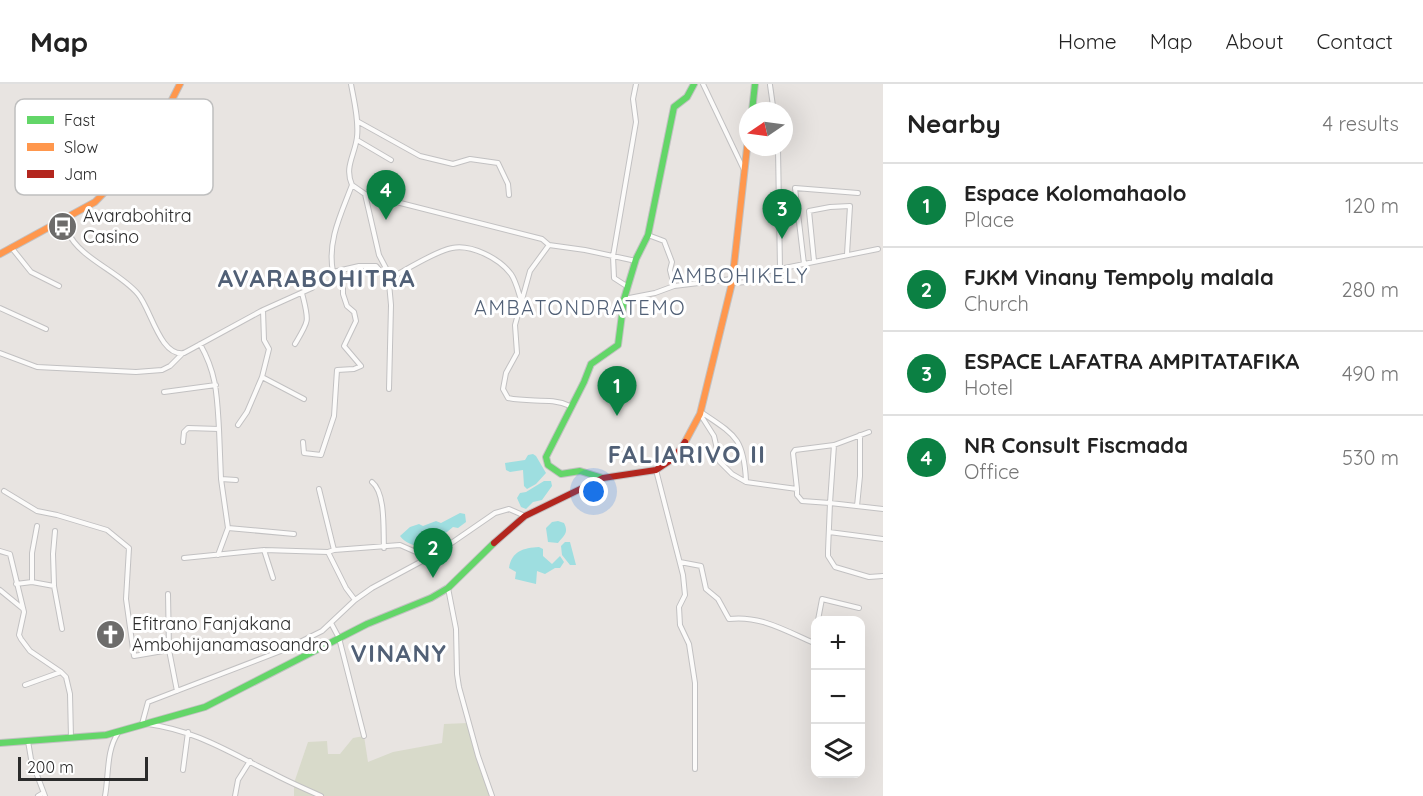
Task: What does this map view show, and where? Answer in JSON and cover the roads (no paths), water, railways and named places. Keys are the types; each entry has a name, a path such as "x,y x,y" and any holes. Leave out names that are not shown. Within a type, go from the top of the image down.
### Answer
{"street":[{"path":"172,99 180,84"},
{"path":"333,272 331,242 352,185 348,170 357,140 357,121 351,84"},
{"path":"628,287 614,278 613,256 636,122 633,99 636,84"},
{"path":"603,478 580,471 561,474 548,465 546,457 591,364 618,345 624,299 636,261 648,235 674,107 687,97 694,84"},
{"path":"703,84 744,170"},
{"path":"753,102 755,84"},
{"path":"770,85 772,102"},
{"path":"357,121 420,156 453,164 470,159 498,163 508,184 509,195"},
{"path":"357,140 391,160"},
{"path":"0,743 118,733 205,707 339,638 391,613 431,598 448,588 525,516 603,478 656,470 674,458 683,447 701,413 732,281 746,156"},
{"path":"778,156 780,269"},
{"path":"352,185 365,194 542,239 549,245 636,261"},
{"path":"804,264 795,188 858,193"},
{"path":"365,194 379,255 388,272 391,305 389,389"},
{"path":"0,254 95,202 102,195"},
{"path":"814,262 809,211 850,206 850,236 847,254"},
{"path":"65,219 68,233 79,248 128,283 140,296 168,349 178,354 263,310 312,288 318,274 359,266 376,266 388,280"},
{"path":"648,235 664,241 672,262 670,270 674,286"},
{"path":"549,245 530,271 515,325 517,353 506,373 503,389 508,398 521,401 559,401 570,406"},
{"path":"11,246 32,272 59,286"},
{"path":"388,280 411,266 452,248 476,250 496,261 510,273 521,301"},
{"path":"624,299 655,293 674,286 732,281 747,282 750,275 878,249"},
{"path":"303,442 303,453 321,455 334,416 338,370 361,366 344,346 356,321 354,312 347,306 343,294 343,270"},
{"path":"295,345 306,330 308,317 302,293"},
{"path":"0,308 46,329"},
{"path":"238,425 247,412 262,377 269,349 264,340 263,310"},
{"path":"200,344 211,364 216,386 221,479 228,528 218,555"},
{"path":"0,353 37,367 136,372 162,370 170,366 184,352"},
{"path":"262,377 304,399"},
{"path":"164,392 216,386"},
{"path":"701,413 736,437 745,460 746,482"},
{"path":"701,413 714,436 720,462 732,474 746,482 797,489"},
{"path":"183,442 184,432 188,428 219,429"},
{"path":"869,432 834,445 793,452 797,489 799,499 883,509"},
{"path":"857,506 860,435"},
{"path":"834,445 828,556 837,568 869,577 883,576"},
{"path":"656,470 683,575 685,595 679,607 680,625 689,644 695,683 695,770"},
{"path":"221,479 236,480"},
{"path":"372,482 377,487 381,499 384,548"},
{"path":"319,489 334,550"},
{"path":"4,491 41,513 57,515 107,530 129,548 126,599 132,653 136,656 169,650"},
{"path":"144,724 148,702 286,649 322,631 372,588 437,553 495,513 509,509 525,516"},
{"path":"32,582 32,554 37,526"},
{"path":"228,528 294,534"},
{"path":"55,531 52,554 54,586 62,629"},
{"path":"829,532 883,539"},
{"path":"184,558 264,550 328,552 400,545 416,552 437,553"},
{"path":"0,550 10,554 24,614 19,635 23,643 66,677 70,694 71,738"},
{"path":"264,550 273,578"},
{"path":"328,552 342,580 356,600"},
{"path":"680,562 701,566 706,589 718,598 729,619 743,617 769,623 811,642"},
{"path":"16,584 32,582 54,586"},
{"path":"448,588 456,628 459,687 478,756 492,796"},
{"path":"0,590 22,608"},
{"path":"168,594 169,650 177,691"},
{"path":"819,616 822,599 859,608"},
{"path":"331,623 339,638 364,736"},
{"path":"25,685 61,672"},
{"path":"144,724 176,728 212,741 321,796"},
{"path":"183,770 188,732"},
{"path":"105,796 111,744 118,733"},
{"path":"28,741 31,759 44,794 38,796"},
{"path":"235,796 238,780 250,761"}],"water":[{"path":"533,454 546,473 536,484 527,489 524,486 523,470 510,472 506,470 505,463 525,460 528,455"},
{"path":"544,481 551,481 552,486 542,500 533,502 526,509 521,507 517,498 520,493"},
{"path":"460,513 465,514 466,522 458,528 453,527 441,537 439,542 434,544 413,545 400,536 410,527 419,524 423,526 436,521 441,523"},
{"path":"552,522 564,523 565,534 558,543 548,542 546,528"},
{"path":"565,542 570,542 576,565 570,565 562,555 561,546"},
{"path":"528,548 543,549 543,556 552,564 560,556 564,562 560,568 555,568 545,574 537,571 536,584 515,579 516,572 509,568 516,554"}],"place":[{"name":"NR Consult Fiscmada","path":"386,220"},
{"name":"Avarabohitra Casino","path":"62,226"},
{"name":"ESPACE LAFATRA AMPITATAFIKA","path":"782,239"},
{"name":"Espace Kolomahaolo","path":"617,416"},
{"name":"FJKM Vinany Tempoly malala","path":"433,578"},
{"name":"Efitrano Fanjakana Ambohijanamasoandro","path":"111,634"}],"district":[{"name":"AMBOHIKELY","path":"740,276"},
{"name":"AVARABOHITRA","path":"317,279"},
{"name":"AMBATONDRATEMO","path":"580,308"},
{"name":"FALIARIVO II","path":"687,455"},
{"name":"VINANY","path":"399,654"}]}
